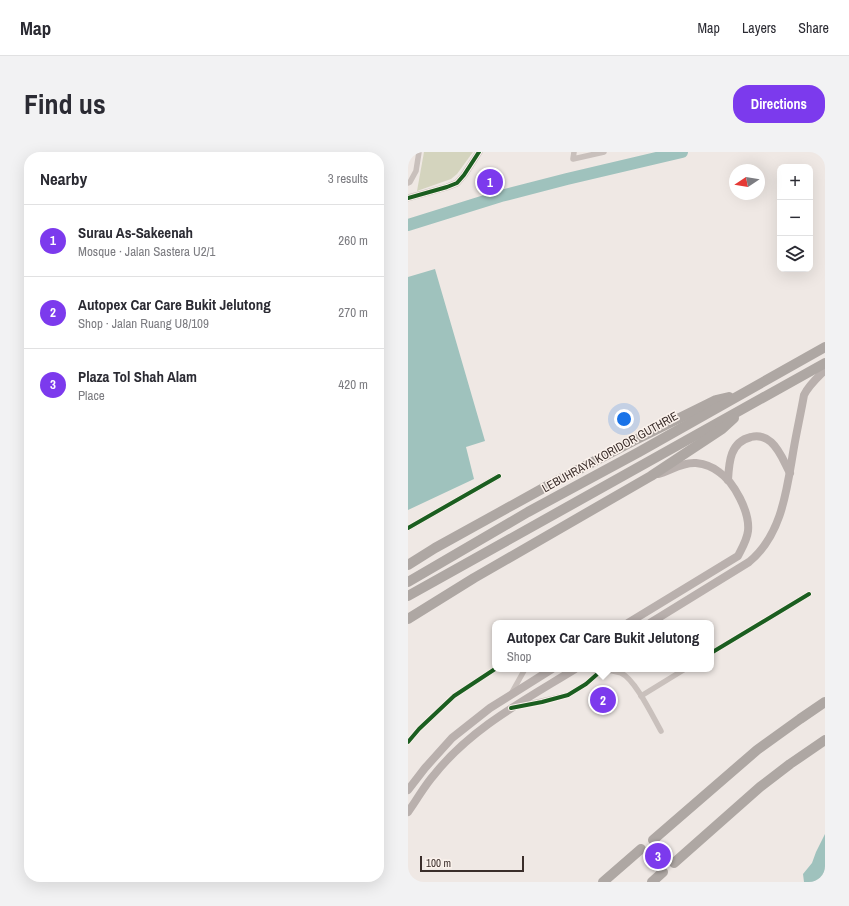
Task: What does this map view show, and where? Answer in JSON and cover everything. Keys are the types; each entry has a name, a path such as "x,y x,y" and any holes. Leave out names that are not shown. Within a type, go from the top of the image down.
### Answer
{"highway":[{"name":"LEBUHRAYA KORIDOR GUTHRIE","path":"408,582 528,512 825,348"},
{"path":"408,596 825,363"},
{"path":"408,565 435,548 633,441 716,400 727,397 737,397"},
{"path":"408,619 468,581 651,476 722,429 738,412"},
{"path":"653,840 757,750 825,702"},
{"path":"674,863 760,787 825,740"},
{"path":"603,882 641,849"},
{"path":"652,882 663,872"}],"main road":[{"path":"655,620 753,558 767,541 784,504 804,395 812,383 825,370"},
{"path":"728,480 730,460 736,446 742,441 757,436 764,437 770,441 780,454 790,473"},
{"path":"633,620 738,556 745,544 748,531 744,507 739,497 728,480 718,471 705,465 691,463 651,476"},
{"path":"408,790 425,768 452,738 490,708 547,672"},
{"path":"408,812 434,775 451,755 468,740 511,708 570,672"}],"street":[{"path":"408,182 410,182 416,171 420,152"},
{"path":"408,198 457,183 464,176 479,152"},
{"path":"574,152 573,159 604,152"},
{"path":"408,528 499,476"},
{"path":"714,651 809,594"},
{"path":"408,742 419,729 454,696 492,671"},
{"path":"511,694 523,672"},
{"path":"511,708 568,695 586,684 601,672"},
{"path":"616,672 629,678 661,731"},
{"path":"641,696 680,672"}],"green space":[{"path":"424,152 473,152 457,174 451,179 417,191"}],"water":[{"path":"435,269 485,441 466,447 474,479 408,510 408,277"},
{"path":"825,834 825,882 804,882 803,874 812,863"}],"waterway":[{"path":"408,225 501,196 682,152"},
{"path":"823,152 825,156"}],"cycle path":[{"path":"408,198 457,183 479,152"},
{"path":"408,528 499,476"},
{"path":"714,651 809,594"},
{"path":"408,742 419,729 454,696 492,671"},
{"path":"511,708 568,695 586,684 600,672"}],"place":[{"name":"Surau As-Sakeenah","path":"490,182"},
{"name":"Autopex Car Care Bukit Jelutong","path":"603,700"},
{"name":"Plaza Tol Shah Alam","path":"658,856"}]}
